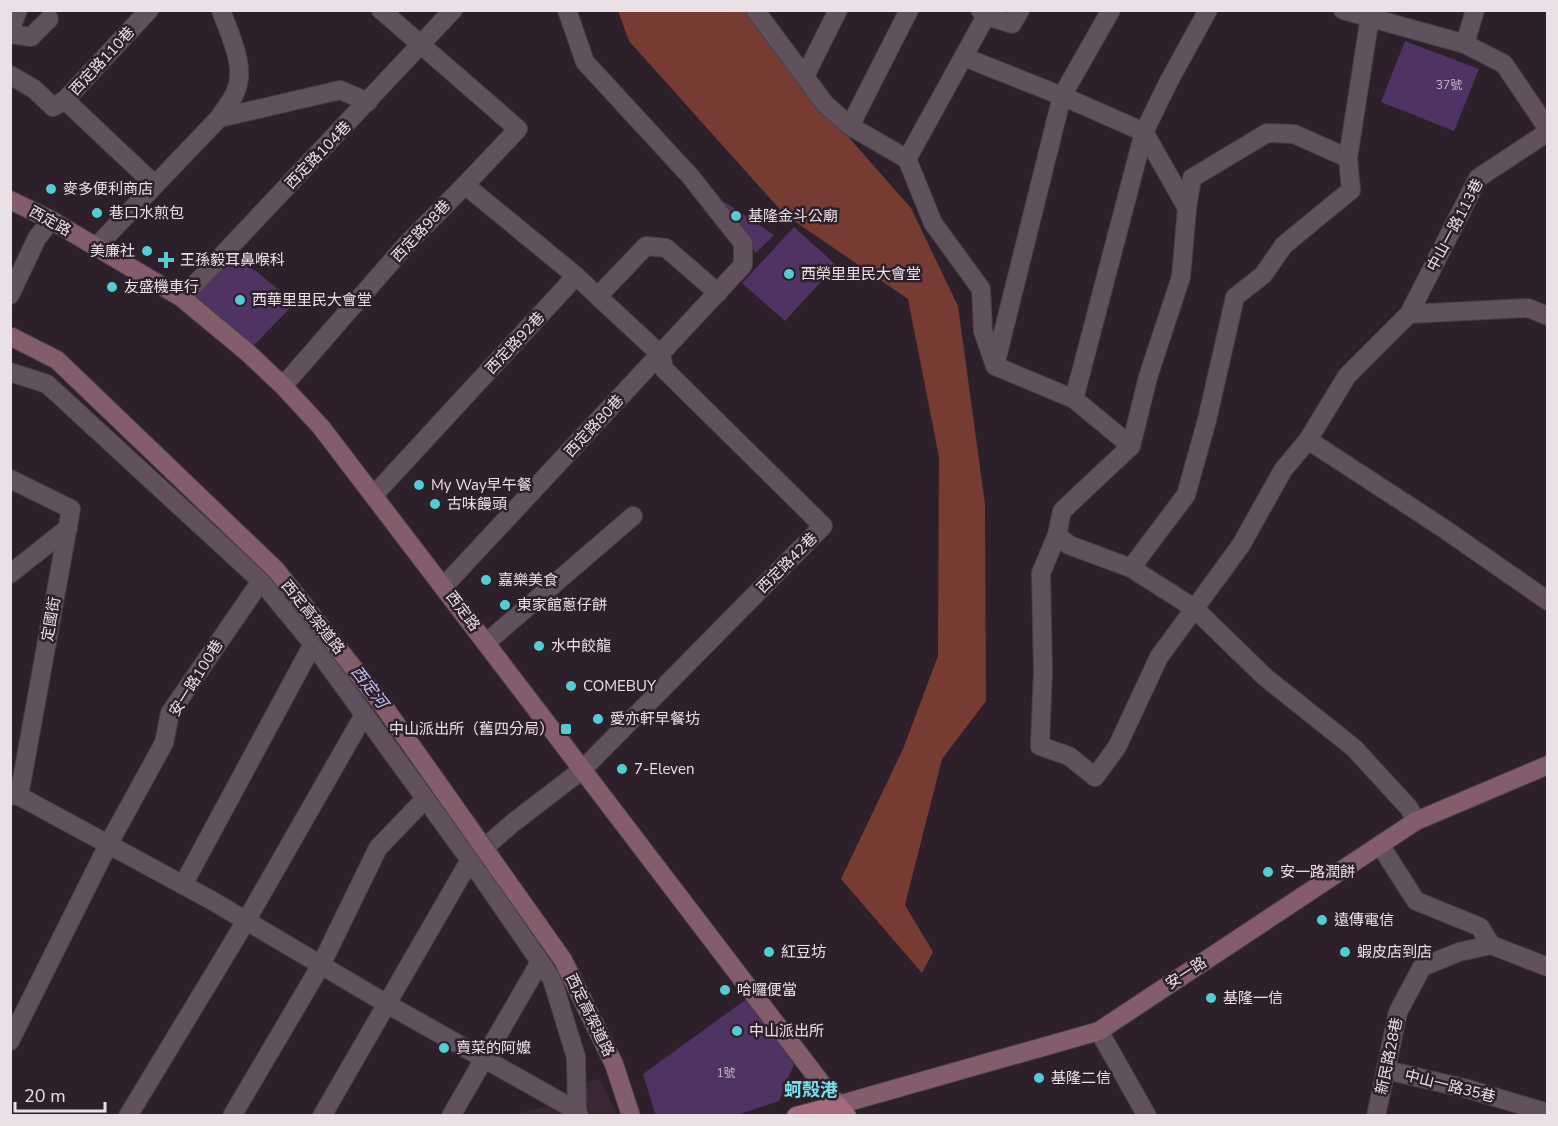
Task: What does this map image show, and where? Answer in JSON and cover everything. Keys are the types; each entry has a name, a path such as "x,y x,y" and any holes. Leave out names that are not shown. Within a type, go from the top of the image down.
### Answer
{"main road":[{"name":"安一路","path":"796,1116 843,1110"}],"street":[{"path":"18,10 10,32 31,37 49,19"},
{"name":"西定路110巷","path":"149,10 65,100 155,185"},
{"path":"96,247 219,118 235,94 239,82 239,68 221,10"},
{"path":"381,10 421,45"},
{"name":"西定路104巷","path":"182,298 453,10"},
{"name":"西定路80巷","path":"444,586 743,265 743,243 690,176 585,62 567,10"},
{"path":"805,76 838,10"},
{"path":"850,126 909,10"},
{"path":"907,159 964,57 983,13 1012,24 1020,10"},
{"path":"995,366 1062,96 1111,10"},
{"path":"1074,399 1144,132 1208,10"},
{"name":"中山一路113巷","path":"1057,535 1041,573 1043,672 1040,746 1069,756 1095,777 1117,747 1159,657 1241,545 1283,470 1308,440 1347,376 1409,314 1478,178 1548,130 1504,64 1466,44 1371,14 1343,10"},
{"path":"1466,44 1475,10"},
{"path":"757,12 825,104 850,126 907,159 933,223 981,290 983,331 995,366 1074,399 1131,446"},
{"path":"1131,568 1186,495 1207,420 1235,297 1263,275 1284,245 1351,190 1348,158 1371,14"},
{"name":"西定路98巷","path":"283,386 406,245 519,129 421,45"},
{"path":"964,57 1144,132 1187,208"},
{"path":"10,75 34,89 53,106 65,100"},
{"path":"219,118 340,90 368,102"},
{"path":"1348,158 1294,134 1267,133 1192,178 1181,277 1148,377 1131,446 1062,512 1057,535 1069,545 1131,568 1194,608 1265,677 1354,748 1409,808 1416,821"},
{"path":"465,185 576,276 661,355"},
{"name":"西定路","path":"10,200 51,220 182,298 247,352 321,427 843,1110"},
{"path":"10,295 37,238 51,220"},
{"path":"598,296 646,246 666,248 718,293"},
{"name":"西定路92巷","path":"374,495 576,276"},
{"path":"1409,314 1528,308 1548,316"},
{"name":"西定高架道路","path":"10,336 57,360 276,570 368,686 563,960 614,1064 631,1116"},
{"name":"西定路42巷","path":"583,770 823,526 664,369 661,355"},
{"path":"10,372 47,384 261,581 313,644 470,860 552,979 576,1057 578,1113"},
{"path":"1308,440 1443,528 1548,601"},
{"name":"定國街","path":"10,479 71,509 15,796"},
{"path":"487,642 633,516"},
{"path":"10,574 68,528"},
{"name":"安一路100巷","path":"10,1041 108,845 164,743 170,713 261,581"},
{"path":"183,885 313,644"},
{"path":"128,1116 246,921 364,715"},
{"name":"安一路","path":"843,1110 1099,1031 1416,821 1548,765"},
{"path":"322,1116 470,860 514,822 583,770"},
{"path":"15,796 183,885 578,1113"},
{"path":"232,1116 321,965 378,848 425,799"},
{"path":"1380,845 1416,901 1480,927 1491,945 1548,967"},
{"name":"新民路28巷","path":"1376,1116 1398,1012 1422,967 1459,951 1491,945"},
{"path":"451,1116 540,962"},
{"path":"1099,1031 1147,1116"},
{"name":"中山一路35巷","path":"1386,1070 1468,1089 1548,1113"}],"shaded area":[{"path":"618,11 758,11 813,97 911,208 958,306 985,504 986,701 942,759 905,905 933,952 922,973 841,879 903,749 938,656 939,457 908,299 784,214 629,41"},
{"path":"600,1079 617,1115 509,1116 585,1096 584,1083"}],"building":[{"path":"1405,41 1479,69 1454,131 1381,102"},
{"name":"基隆金斗公廟","path":"714,195 774,235 756,253 711,198"},
{"name":"西榮里里民大會堂","path":"794,227 836,265 785,321 742,283"},
{"name":"西華里里民大會堂","path":"230,250 295,303 250,349 186,296"},
{"name":"中山派出所","path":"748,998 794,1064 779,1101 734,1116 656,1116 643,1074"}],"place":[{"name":"麥多便利商店","path":"51,189"},
{"name":"巷口水煎包","path":"97,213"},
{"name":"基隆金斗公廟","path":"736,216"},
{"name":"美廉社","path":"147,251"},
{"name":"王孫毅耳鼻喉科","path":"166,260"},
{"name":"西榮里里民大會堂","path":"789,274"},
{"name":"友盛機車行","path":"112,287"},
{"name":"西華里里民大會堂","path":"240,300"},
{"name":"My Way早午餐","path":"419,485"},
{"name":"古味饅頭","path":"435,504"},
{"name":"嘉樂美食","path":"486,580"},
{"name":"東家館蔥仔餅","path":"505,605"},
{"name":"水中餃龍","path":"539,646"},
{"name":"COMEBUY","path":"571,686"},
{"name":"愛亦軒早餐坊","path":"598,719"},
{"name":"中山派出所（舊四分局）","path":"566,729"},
{"name":"7-Eleven","path":"622,769"},
{"name":"安一路潤餅","path":"1268,872"},
{"name":"遠傳電信","path":"1322,920"},
{"name":"紅豆坊","path":"769,952"},
{"name":"蝦皮店到店","path":"1345,952"},
{"name":"哈囉便當","path":"725,990"},
{"name":"基隆一信","path":"1211,998"},
{"name":"中山派出所","path":"737,1031"},
{"name":"賣菜的阿嬤","path":"444,1048"},
{"name":"基隆二信","path":"1039,1078"}],"district":[{"name":"蚵殼港","path":"811,1090"}],"water label":[{"name":"西定河","path":"369,687"}]}
